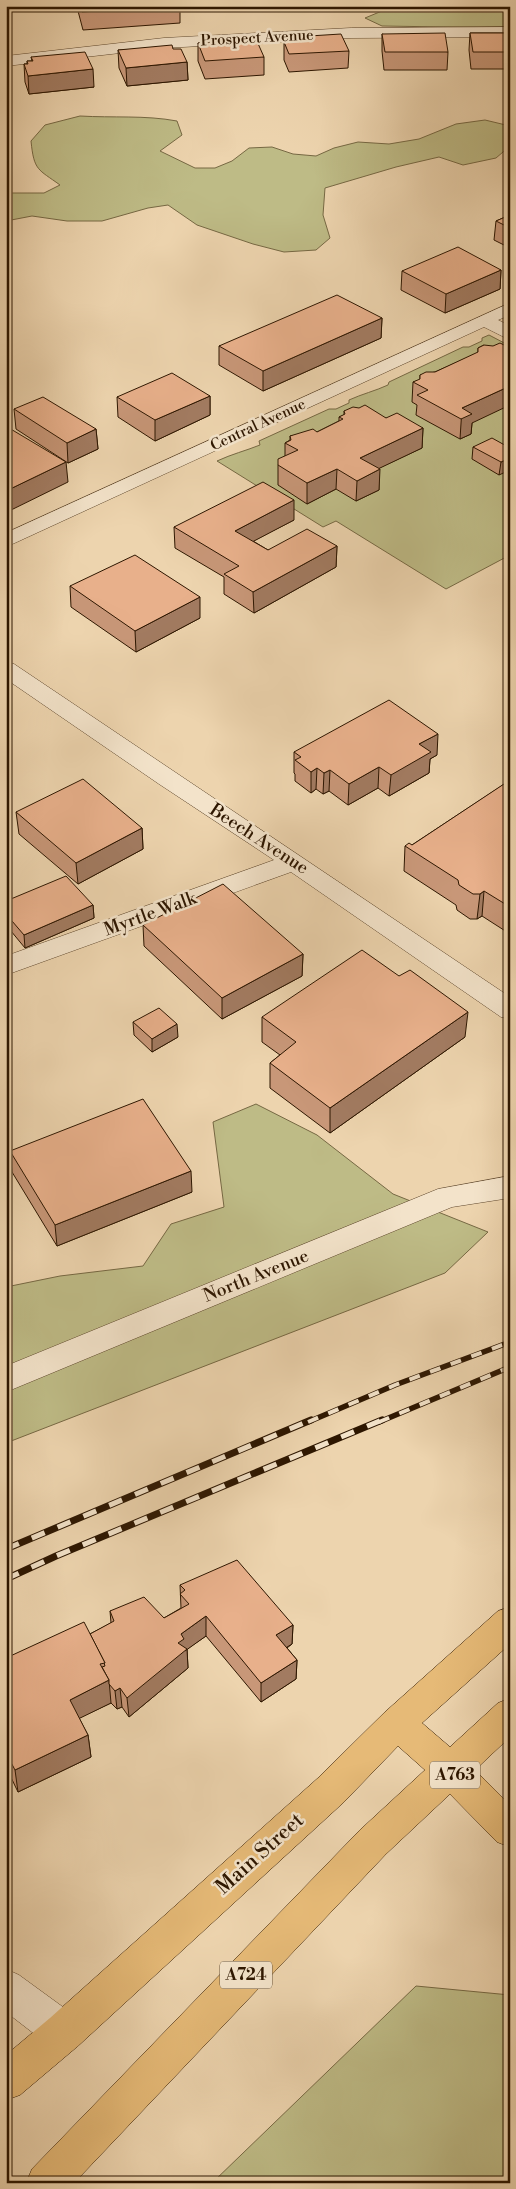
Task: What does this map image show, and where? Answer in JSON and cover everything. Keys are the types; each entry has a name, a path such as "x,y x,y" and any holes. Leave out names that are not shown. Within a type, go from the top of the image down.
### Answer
{"main road":[{"name":"Main Street","path":"6,2082 64,2032 331,1790 397,1723 510,1622"},
{"name":"A724","path":"46,2183 373,1842 510,1714"},
{"name":"A763","path":"397,1723 450,1770 510,1830"}],"street":[{"name":"Prospect Avenue","path":"6,61 184,42 350,33 510,32"},
{"name":"Central Avenue","path":"6,542 510,308"},
{"path":"484,320 510,334"},
{"name":"Beech Avenue","path":"6,669 294,862 510,1010"},
{"name":"Myrtle Walk","path":"6,966 294,862"},
{"name":"North Avenue","path":"6,1379 448,1196 510,1187"},
{"path":"6,1988 64,2032"}],"shaded area":[{"path":"394,6 510,6 510,28 382,26 365,18"},
{"path":"80,116 141,117 177,121 182,135 160,151 195,168 215,168 232,161 249,148 272,147 293,154 316,156 334,148 358,142 389,144 419,139 456,124 485,120 510,126 510,146 496,158 463,165 439,157 396,167 325,188 323,215 330,238 316,250 284,252 253,244 197,225 168,205 148,208 102,221 67,221 32,216 6,221 6,193 44,193 60,185 38,168 31,141 45,125"},
{"path":"489,335 510,346 510,555 446,589 336,521 323,527 217,461 260,445 259,441 329,409 336,409 349,403 349,400 388,385 389,382 463,347 469,347 482,341 482,338"},
{"path":"256,1104 317,1135 393,1194 488,1232 445,1273 6,1443 6,1287 60,1276 143,1266 171,1224 224,1207 213,1122"},
{"path":"416,1986 510,1995 510,2183 212,2183"}],"building":[{"path":"81,6 170,6 82,12"},
{"path":"445,33 448,52 385,52 382,34"},
{"path":"470,33 510,33 510,52 473,52"},
{"path":"341,34 349,51 289,54 284,42 294,39 293,37"},
{"path":"256,39 264,57 205,61 198,43"},
{"path":"172,45 173,49 181,49 187,62 126,68 118,50"},
{"path":"85,52 93,69 28,76 24,64 28,64 27,61 33,61 31,57"},
{"path":"510,215 510,228 496,221"},
{"path":"458,247 501,270 446,294 402,271"},
{"path":"337,295 382,318 263,371 219,346"},
{"path":"500,343 510,348 510,386 462,408 472,414 461,419 417,395 428,390 413,382 420,379 420,375 426,372 435,372 478,352 478,348 484,345 493,346"},
{"path":"172,373 210,396 155,420 117,397"},
{"path":"43,397 96,429 67,443 14,409"},
{"path":"365,405 386,418 397,413 423,428 360,458 380,469 357,481 337,469 307,483 278,465 278,459 298,450 285,443 291,440 290,436 313,429 317,432 343,419 339,417 345,414 344,411"},
{"path":"9,428 66,462 6,491 6,430"},
{"path":"492,438 510,448 510,458 501,462 473,447"},
{"path":"263,482 294,500 235,531 268,550 307,529 337,546 253,592 224,574 239,566 174,527"},
{"path":"135,555 200,597 135,631 70,586"},
{"path":"389,700 438,734 419,744 431,752 391,775 379,767 349,784 330,770 324,773 317,768 311,772 295,760 301,757 294,752"},
{"path":"83,779 142,828 76,863 16,812"},
{"path":"510,780 510,907 484,891 480,894 473,894 459,885 458,880 405,846 409,843 412,845"},
{"path":"66,876 93,905 24,935 6,914 6,901"},
{"path":"223,884 303,954 222,998 143,925"},
{"path":"362,950 399,976 410,970 468,1012 330,1108 270,1063 296,1042 262,1017"},
{"path":"159,1008 177,1024 152,1039 133,1022"},
{"path":"143,1099 191,1171 55,1225 10,1151"},
{"path":"237,1560 293,1625 276,1635 297,1660 261,1683 206,1616 181,1634 184,1639 178,1643 187,1649 127,1698 120,1688 115,1691 109,1684 109,1680 102,1667 105,1666 105,1663 90,1634 114,1621 110,1611 144,1597 164,1618 189,1604 180,1594 185,1590 180,1585"},
{"path":"84,1622 105,1663 100,1664 109,1680 70,1700 88,1735 15,1770 6,1753 6,1658"}],"railway":[{"path":"308,1422 395,1385 510,1342"},
{"path":"379,1422 510,1367"},
{"path":"6,1549 311,1420"},
{"path":"6,1579 56,1556 382,1420"}]}
